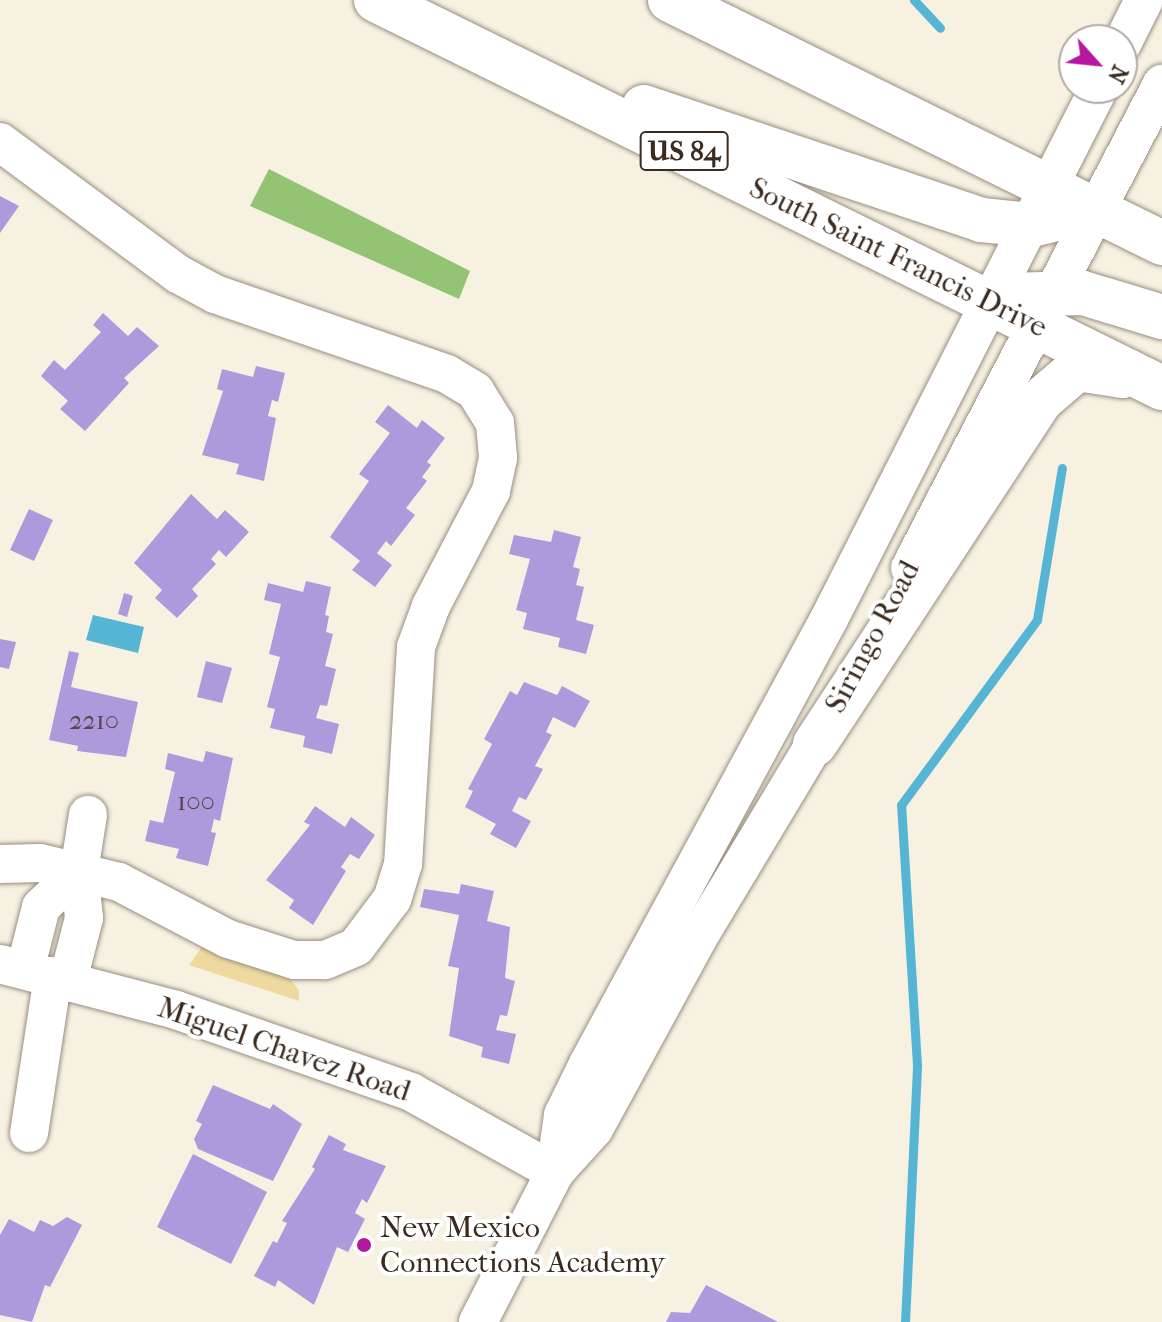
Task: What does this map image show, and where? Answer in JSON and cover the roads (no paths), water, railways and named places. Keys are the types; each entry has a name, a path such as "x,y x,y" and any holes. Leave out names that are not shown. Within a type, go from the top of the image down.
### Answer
{"highway":[{"name":"South Saint Francis Drive","path":"376,0 993,302 1046,309 1155,385"},
{"path":"670,0 1040,206"},
{"path":"501,61 981,220 1040,206 1096,210 1162,243"},
{"path":"1046,309 1083,293 1162,317"},
{"path":"815,744 1041,400 1077,369 1155,385"}],"street":[{"path":"1132,24 1144,0"},
{"name":"Siringo Road","path":"478,1322 555,1172 594,1129 698,938 815,744 1162,84"},
{"name":"Siringo Road","path":"555,1172 563,1115 588,1064 993,302 1091,104"},
{"path":"0,142 178,274 262,313 447,374 475,391 495,423 498,458 491,491 431,606 416,647 409,701 403,864 392,899 356,947 325,960 294,960 260,952 138,890 79,871 40,863 0,864"},
{"path":"29,1133 41,907 79,871 88,815"},
{"name":"Miguel Chavez Road","path":"36,972 176,1010 411,1092 555,1172"}],"water":[{"path":"93,615 144,627 138,653 86,640"}],"waterway":[{"path":"914,0 940,28"},
{"path":"905,1322 917,1065 901,805 1037,620 1062,468"}],"place":[{"name":"New Mexico Connections Academy","path":"364,1245"}]}
